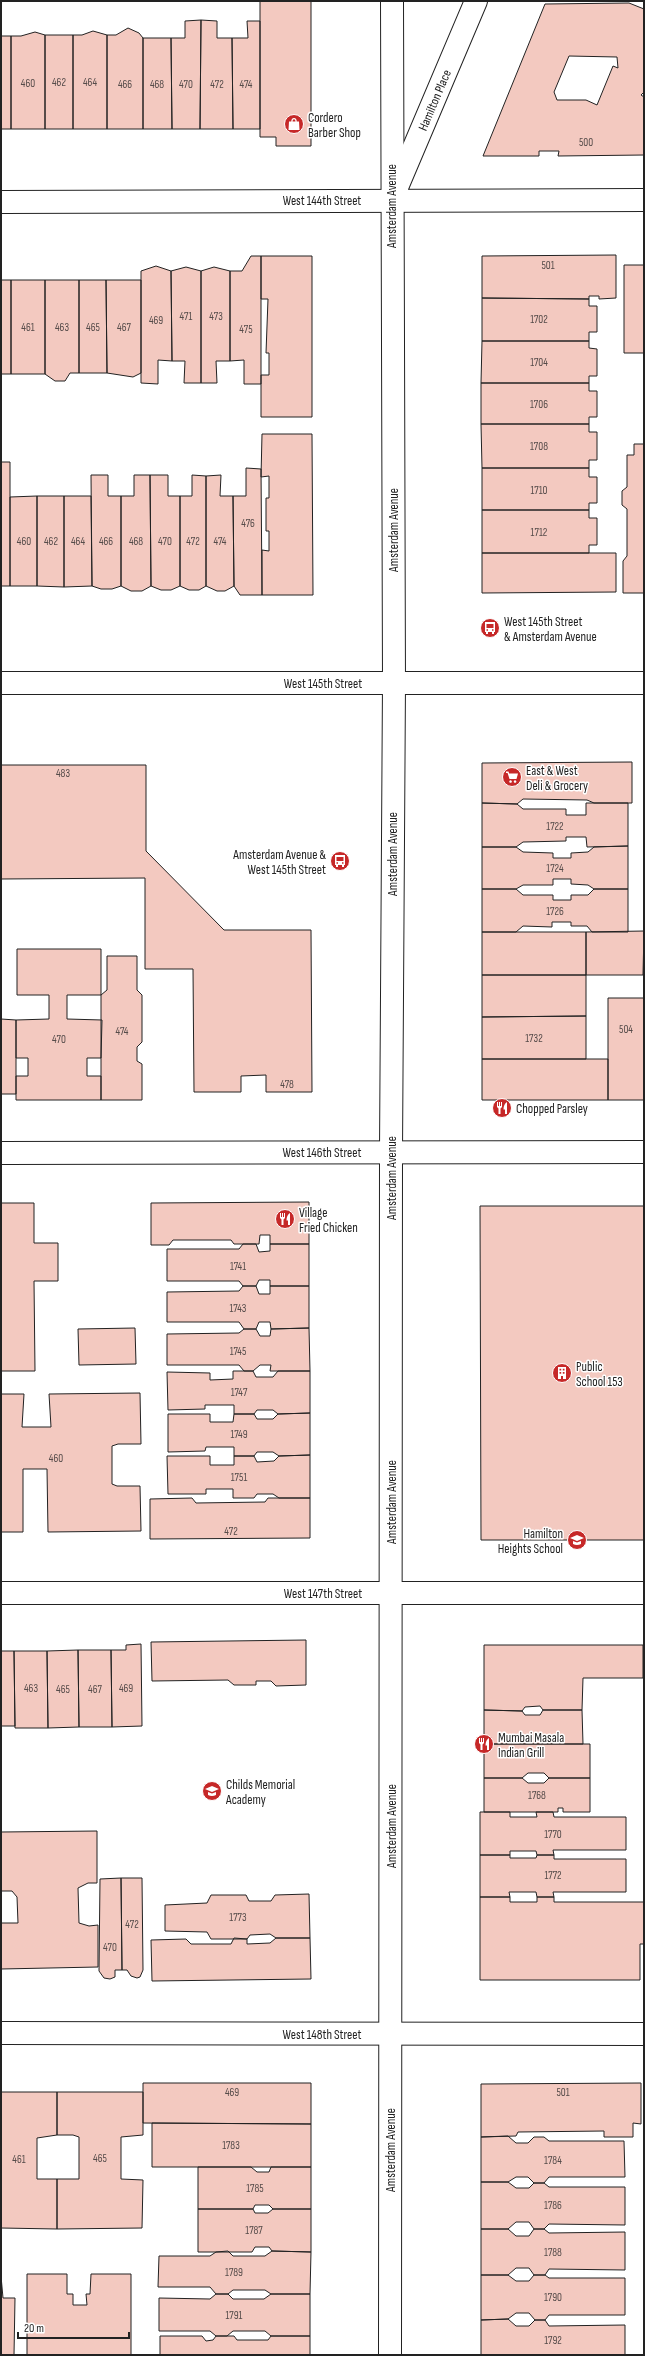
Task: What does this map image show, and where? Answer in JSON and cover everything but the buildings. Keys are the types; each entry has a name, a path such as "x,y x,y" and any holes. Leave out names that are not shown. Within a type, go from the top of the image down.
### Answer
{"main road":[{"name":"Amsterdam Avenue","path":"390,2355 391,1152 394,683 391,200 392,1"},
{"name":"Hamilton Place","path":"391,200 476,1"},
{"name":"West 144th Street","path":"1,202 644,200"},
{"name":"West 145th Street","path":"1,683 644,683"},
{"name":"West 146th Street","path":"1,1153 644,1152"},
{"name":"West 147th Street","path":"1,1593 644,1593"},
{"name":"West 148th Street","path":"1,2033 644,2034"}],"place":[{"name":"Cordero Barber Shop","path":"294,124"},
{"name":"West 145th Street & Amsterdam Avenue","path":"490,628"},
{"name":"East & West Deli & Grocery","path":"512,777"},
{"name":"Amsterdam Avenue & West 145th Street","path":"340,861"},
{"name":"Chopped Parsley","path":"502,1108"},
{"name":"Village Fried Chicken","path":"285,1219"},
{"name":"Public School 153","path":"562,1373"},
{"name":"Hamilton Heights School","path":"577,1540"},
{"name":"Mumbai Masala Indian Grill","path":"484,1744"},
{"name":"Childs Memorial Academy","path":"212,1791"}]}
